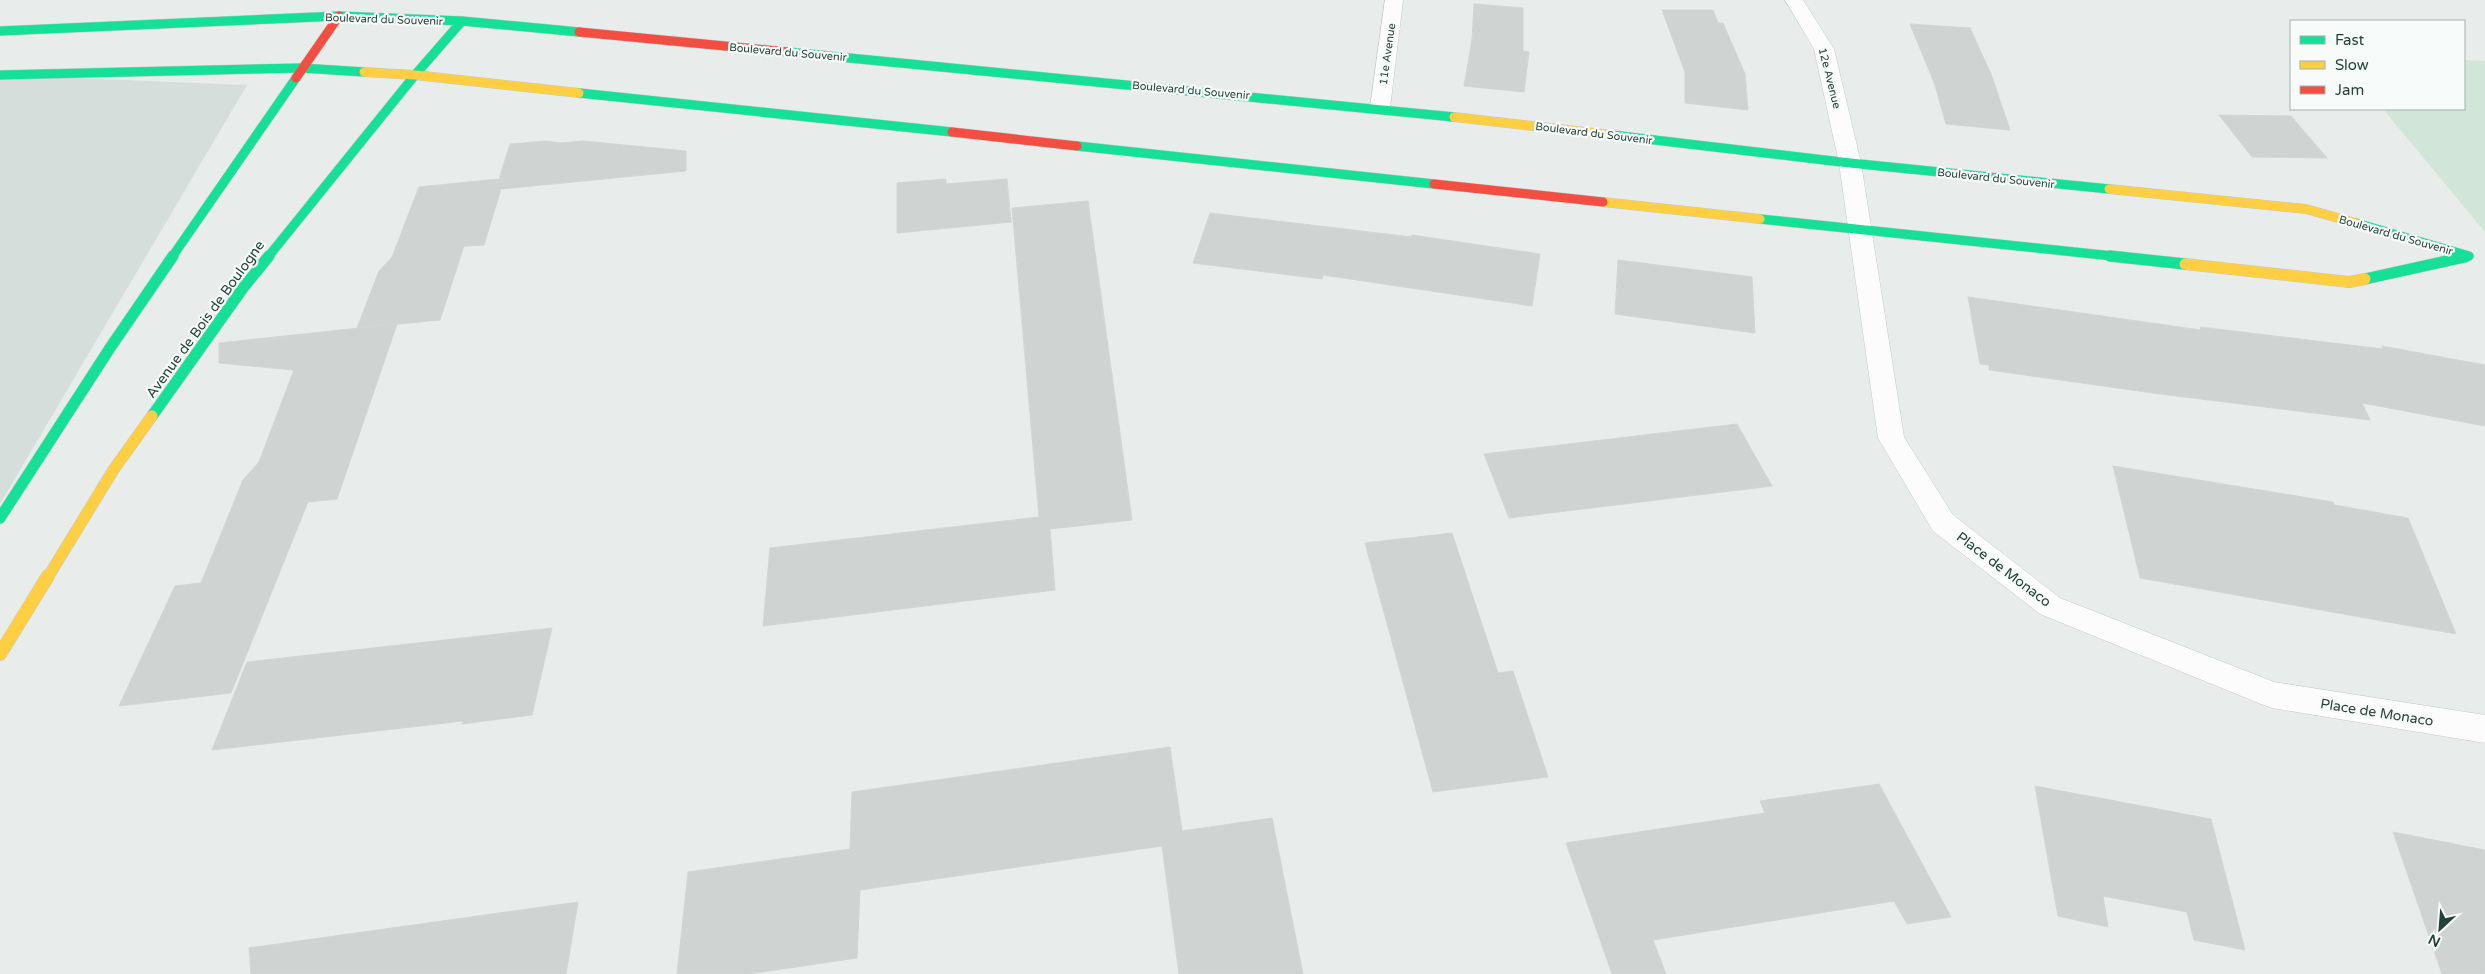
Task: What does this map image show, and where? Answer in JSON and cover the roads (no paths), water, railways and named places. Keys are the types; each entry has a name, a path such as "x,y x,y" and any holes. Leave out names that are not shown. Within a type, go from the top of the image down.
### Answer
{"street":[{"name":"11e Avenue","path":"1380,108 1394,0"},
{"name":"12e Avenue","path":"1794,0 1824,49 1850,163"},
{"name":"Boulevard du Souvenir","path":"0,31 339,16 462,21 1380,108 1850,163 2306,209 2469,256 2349,282 415,75 302,68 0,75"},
{"path":"0,518 110,348 339,16"},
{"name":"Avenue de Bois de Boulogne","path":"0,654 114,469 243,288 415,75 462,21"},
{"name":"Place de Monaco","path":"1850,163 1891,438 1942,523 2050,606 2272,695 2485,728"}]}
